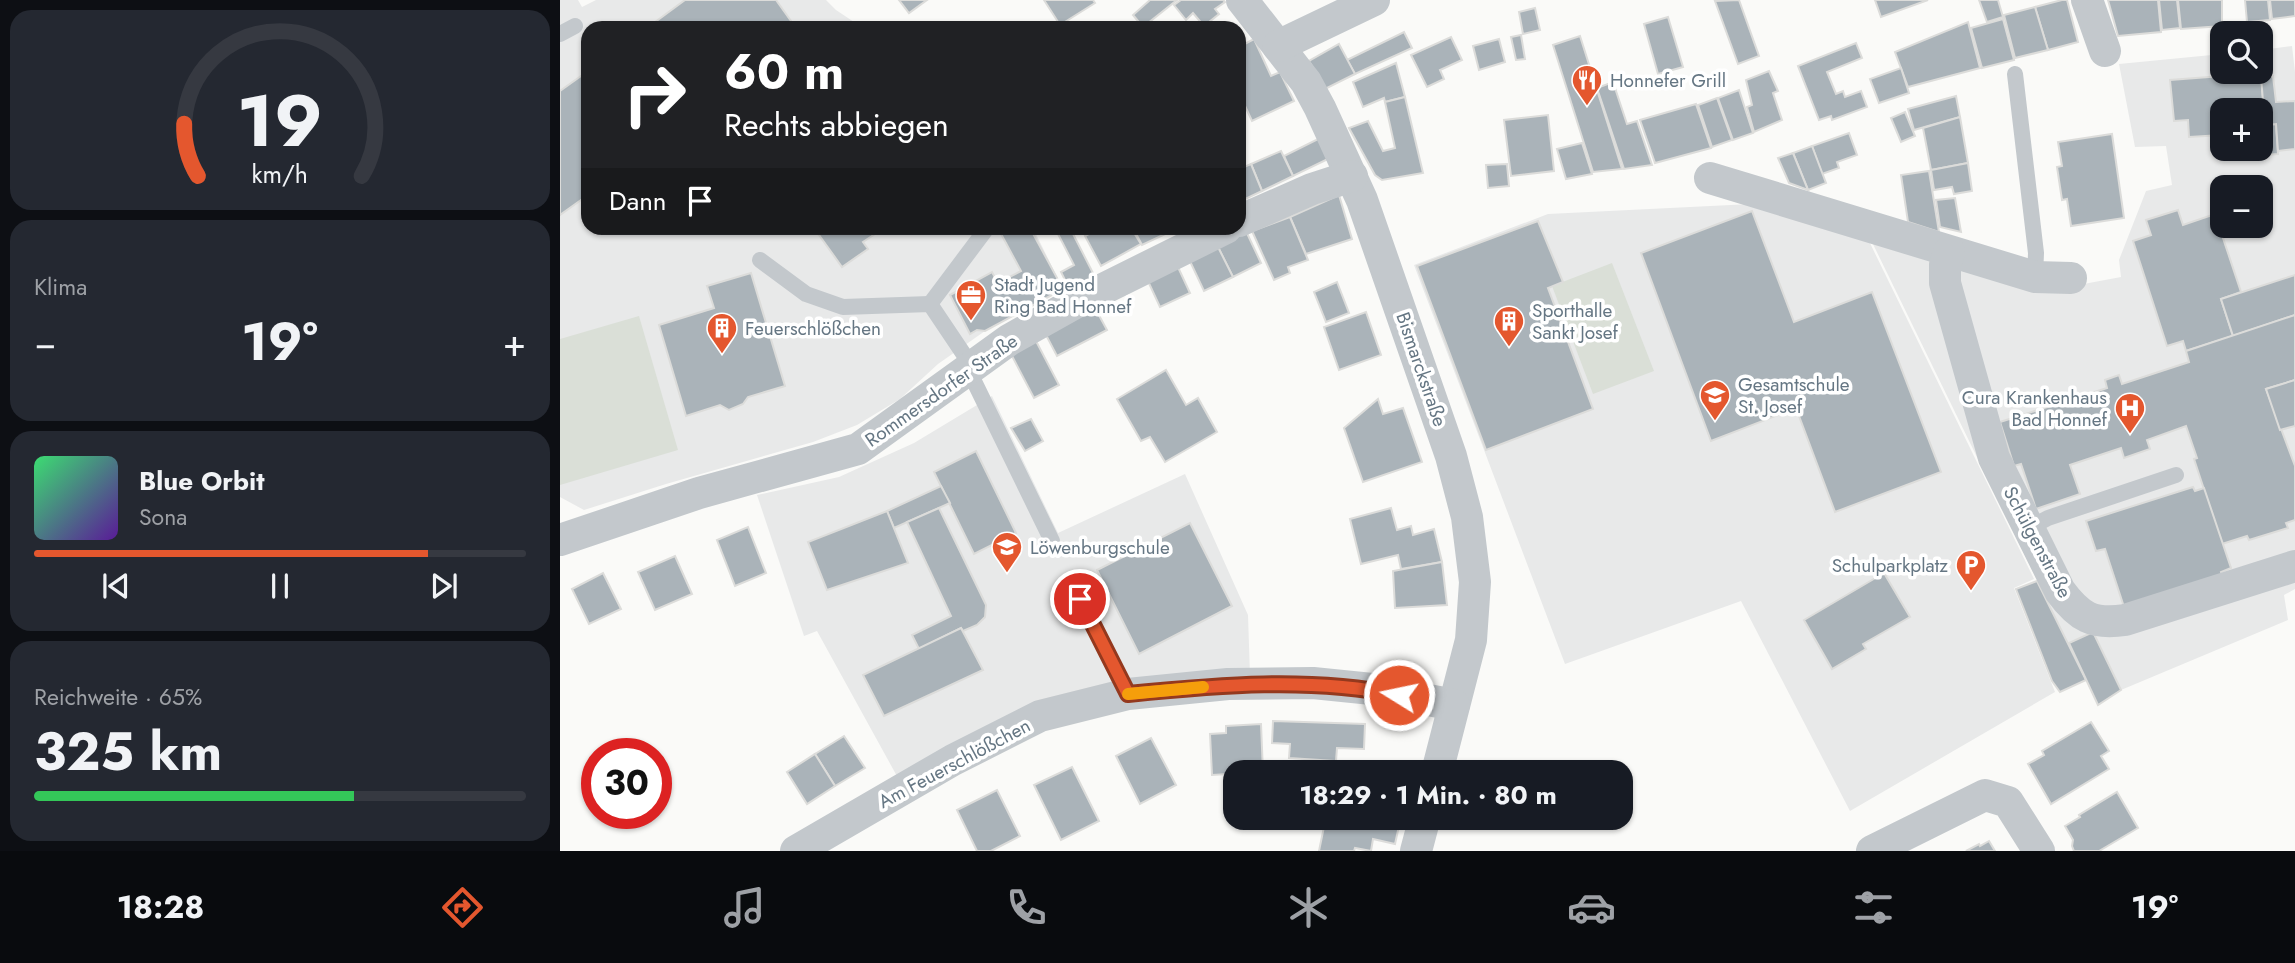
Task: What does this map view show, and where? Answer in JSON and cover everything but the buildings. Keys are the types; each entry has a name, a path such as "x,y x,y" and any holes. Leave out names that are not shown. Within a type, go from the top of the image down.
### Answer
{"street":[{"name":"Bismarckstraße","path":"1242,0 1306,82 1352,176 1409,330 1451,456 1467,517 1475,582 1471,640 1440,760"},
{"path":"1278,46 1374,0"},
{"path":"2087,0 2105,51"},
{"path":"1246,218 1312,189 1352,176"},
{"path":"1710,178 2035,277 2071,278"},
{"name":"Rommersdorfer Straße","path":"560,540 699,493 858,449 1009,340 1075,303 1212,235"},
{"name":"Schülgenstraße","path":"1949,252 1945,265 1945,283 1994,458 2060,591 2084,617 2103,622 2124,620 2295,566"},
{"name":"Am Feuerschlößchen","path":"796,851 953,760 1041,716 1128,694 1228,684 1313,683 1372,689 1454,705"},
{"path":"1872,851 1985,795 2008,802 2039,851"},
{"path":"1416,851 1422,830"}],"lane":[{"path":"560,34 575,26"},
{"path":"2015,74 2036,253 2035,277"},
{"path":"930,304 982,235"},
{"path":"760,260 806,294 842,307 930,304"},
{"path":"930,304 971,369 1052,541"},
{"path":"2029,528 2048,518 2176,475"},
{"path":"1080,599 1128,694"}],"shaded area":[{"path":"560,0 578,0 582,7 596,0 826,0 852,21 581,21 581,235 1036,235 1063,289 985,331 938,364 900,399 857,425 813,442 584,510 560,497"},
{"name":"Cura Krankenhaus Bad Honnef","path":"2292,46 2295,72 2295,589 2284,595 2288,620 2121,690 2098,705 1870,238 2057,289 2121,277 2119,260 2146,191 2172,185 2166,146 2135,147 2119,64 2210,55 2210,84 2273,84 2273,48"},
{"name":"Gesamtschule St. Josef","path":"1751,204 1867,237 2034,579 2014,588 2055,692 1850,811 1741,601 1565,664 1414,265 1548,214"},
{"path":"1612,263 1654,371 1593,394 1552,286"},
{"path":"639,316 678,450 560,485 560,339"},
{"name":"Löwenburgschule","path":"992,396 1058,533 1185,474 1248,615 1250,676 1133,684 898,778 817,631 804,636 757,495 839,477 914,443"}],"slow traffic":[{"path":"1128,694 1203,687"}],"place":[{"name":"Honnefer Grill","path":"1587,107"},
{"name":"Stadt Jugend Ring Bad Honnef","path":"971,322"},
{"name":"Sporthalle Sankt Josef","path":"1509,348"},
{"name":"Feuerschlößchen","path":"722,355"},
{"name":"Gesamtschule St. Josef","path":"1715,422"},
{"name":"Cura Krankenhaus Bad Honnef","path":"2130,435"},
{"name":"Löwenburgschule","path":"1007,574"},
{"name":"Schulparkplatz","path":"1971,592"}],"route":[{"path":"1080,599 1128,694 1228,684 1313,683 1372,689 1399,695"}]}
